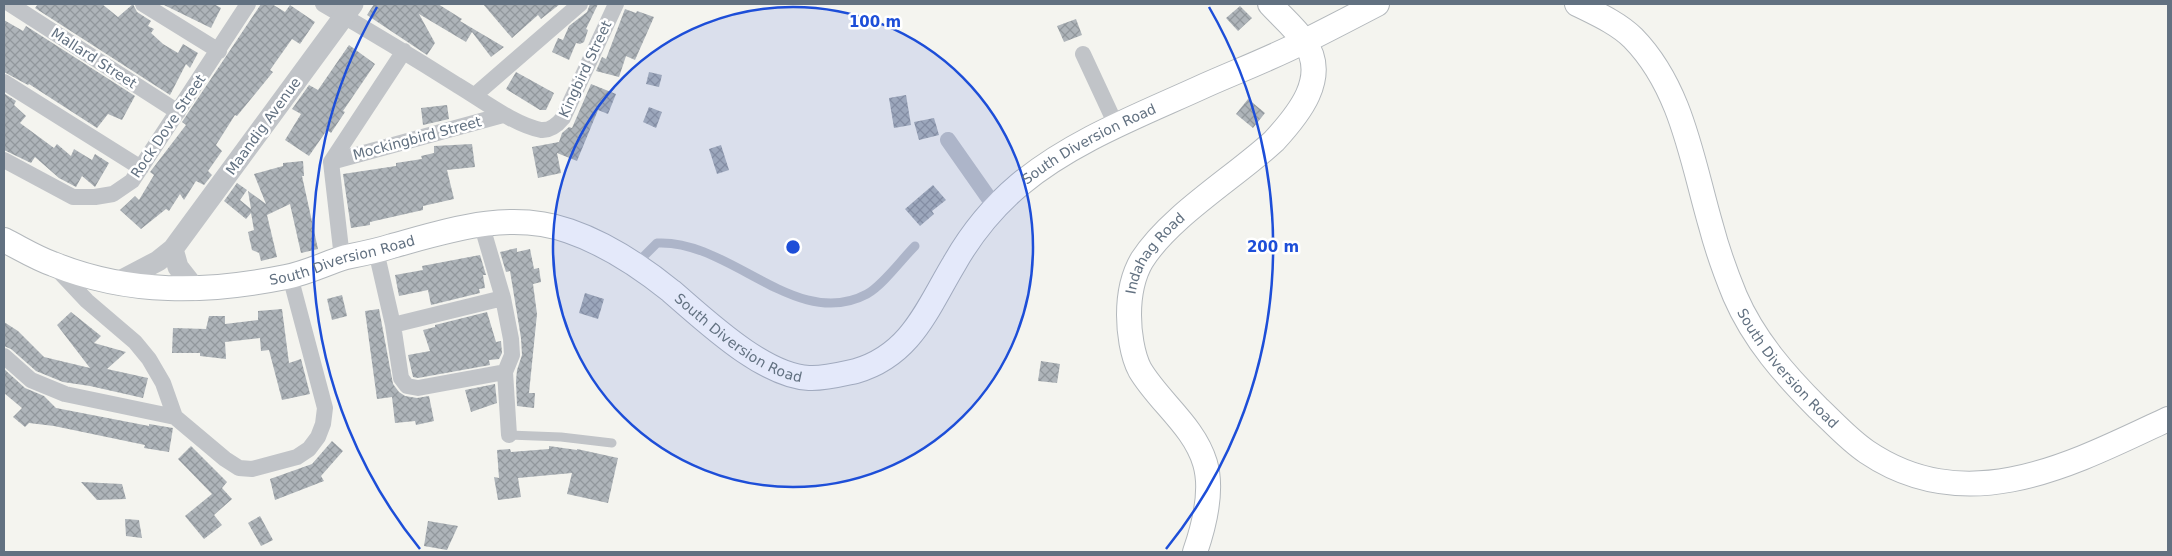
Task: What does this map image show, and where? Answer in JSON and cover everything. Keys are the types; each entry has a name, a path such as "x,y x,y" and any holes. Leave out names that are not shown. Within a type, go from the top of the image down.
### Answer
{"main road":[{"name":"Indahag Road","path":"1195,552 1204,518 1208,485 1205,463 1195,441 1139,368 1129,325 1129,300 1132,283 1142,261 1155,243 1192,209 1255,159 1289,125 1309,93 1313,81 1313,58 1304,42 1270,4"},
{"name":"South Diversion Road","path":"4,240 52,264 116,283 146,288 196,290 290,276 342,258 376,251 481,223 529,221 568,230 602,245 635,264 701,318 752,356 794,375 809,378 832,376 859,370 884,360 897,350 922,320 954,263 995,207 1038,170 1116,125 1304,42 1348,11 1377,4"},
{"name":"South Diversion Road","path":"1577,4 1632,37 1652,62 1668,90 1682,121 1711,228 1736,298 1766,352 1801,391 1866,452 1905,473 1926,480 1997,483 2028,478 2056,468 2168,419"}],"street":[{"name":"Mallard Street","path":"10,4 178,112"},
{"path":"144,4 219,51"},
{"name":"Rock Dove Street","path":"4,160 73,197 94,197 112,194 132,181 219,51 248,4"},
{"path":"323,4 349,10 404,51 503,114"},
{"path":"475,95 580,4"},
{"name":"Kingbird Street","path":"503,114 542,130 550,129 564,118 616,4"},
{"name":"Maandig Avenue","path":"116,283 158,261 173,249 349,10"},
{"path":"342,258 331,162 404,51"},
{"path":"1083,54 1116,125"},
{"path":"4,82 141,168"},
{"name":"Mockingbird Street","path":"331,162 503,114"},
{"path":"948,140 995,207"},
{"path":"481,223 503,298 512,347 510,365 505,372 508,435"},
{"path":"173,249 178,267 196,290"},
{"path":"376,251 394,325 401,378 407,386 418,388 505,372"},
{"path":"52,264 87,302 129,337 149,359 164,383 175,417"},
{"path":"4,356 31,380 56,391 175,417 225,459 239,468 252,469 297,457 309,449 318,437 323,424 325,408 290,276"},
{"path":"394,325 503,298"}],"lane":[{"path":"635,264 657,242 672,242 693,246 728,262 761,281 811,302 830,304 849,302 868,294 884,281 895,266 915,246"},
{"path":"508,435 561,437 612,443"}],"building":[{"path":"38,4 102,4 118,17 133,4 137,12 151,21 148,26 154,29 151,33 163,44 178,53 183,44 198,53 190,68 186,64 170,95 35,8"},
{"path":"162,4 214,4 221,8 211,28"},
{"path":"261,4 272,4 285,12 290,5 315,22 300,44 292,39 270,70 273,72 237,116 235,115 216,145 222,151 208,171 212,175 204,185 196,181 184,200 180,194 169,211 166,209 141,229 120,210 135,196 139,200 154,175 150,172 186,125 182,122"},
{"path":"374,4 438,4 462,19 460,21 504,47 491,57 472,32 466,42 419,14 435,43 427,55 367,15"},
{"path":"483,4 560,4 541,19 538,15 512,38"},
{"path":"590,4 598,4 586,29 588,30 584,42 576,43 569,60 552,52 558,38 563,40 569,26 587,12"},
{"path":"1240,6 1252,18 1238,31 1226,18"},
{"path":"625,9 654,17 635,60 626,56 619,77 596,71 602,57 606,59"},
{"path":"1076,19 1082,35 1064,42 1057,26"},
{"path":"4,20 23,31 26,26 135,96 122,120 108,114 97,128 29,84 4,72"},
{"path":"349,45 375,64 343,111 345,112 331,133 327,130 309,156 285,140 301,114 292,109 309,85 318,90"},
{"path":"516,72 554,93 546,110 540,110 506,89"},
{"path":"649,72 662,75 659,87 646,84"},
{"path":"591,84 616,94 608,114 598,110 577,161 557,153 561,173 538,178 532,147 559,142 562,133 569,127 572,128"},
{"path":"5,94 16,101 14,105 26,116 20,123 54,148 57,144 71,156 74,149 92,160 95,154 109,163 95,187 82,176 76,187 59,178 35,157 31,163 4,150"},
{"path":"906,95 911,125 894,128 889,98"},
{"path":"1248,99 1265,113 1253,128 1236,114"},
{"path":"447,105 449,119 423,125 421,108"},
{"path":"649,107 662,112 656,128 643,122"},
{"path":"934,118 939,135 919,140 914,122"},
{"path":"472,144 475,167 447,170 454,199 423,206 423,210 370,222 370,225 351,228 343,174 396,166 396,163 422,159 421,156 434,153 434,146"},
{"path":"721,145 729,170 717,174 709,149"},
{"path":"303,161 304,176 302,176 318,249 301,253 290,204 267,215 277,257 261,261 259,253 252,250 248,232 254,230 251,213 246,219 224,201 237,183 247,190 240,200 251,209 248,191 266,204 254,174 283,166 283,163"},
{"path":"933,185 946,200 932,211 934,214 920,226 905,209"},
{"path":"517,248 517,252 530,249 534,269 539,268 541,282 533,284 537,314 529,393 535,393 534,408 517,406 516,381 522,355 521,338 510,271 506,272 500,252"},
{"path":"480,255 486,275 483,275 485,288 479,289 480,293 431,305 428,290 399,296 395,275 423,270 422,266"},
{"path":"585,293 604,299 598,319 579,313"},
{"path":"342,295 347,316 332,320 327,299"},
{"path":"282,309 289,363 301,359 310,394 282,400 269,350 261,351 260,338 225,342 226,359 200,356 200,353 172,353 173,328 206,329 209,316 225,316 225,324 258,320 258,311"},
{"path":"379,309 393,384 405,396 417,398 429,396 434,421 416,425 415,421 395,423 392,397 377,399 365,311"},
{"path":"71,312 101,336 94,343 126,352 107,369 148,378 143,398 63,382 36,371 11,349 4,346 4,322 18,331 44,357 90,368 57,325"},
{"path":"487,312 496,342 501,341 502,353 499,359 489,360 490,365 418,378 413,377 408,355 430,351 423,330 435,327 435,325"},
{"path":"1041,361 1060,364 1057,383 1038,381"},
{"path":"4,369 25,388 44,396 56,408 149,426 149,424 173,428 169,452 144,448 145,445 54,426 29,423 25,427 13,417 22,408 4,393"},
{"path":"495,384 497,403 471,412 465,390"},
{"path":"332,441 343,451 321,476 324,481 275,500 270,479 312,464"},
{"path":"191,446 227,482 222,488 232,499 214,515 222,525 204,539 185,516 212,494 178,459"},
{"path":"549,446 577,449 618,458 608,503 567,494 572,473 518,478 521,497 498,500 494,477 499,478 497,450 510,449 511,452 549,449"},
{"path":"81,482 122,484 126,499 97,500"},
{"path":"260,516 273,540 261,546 248,523"},
{"path":"125,519 139,520 142,538 126,536"},
{"path":"428,521 458,526 447,550 424,546"}]}
